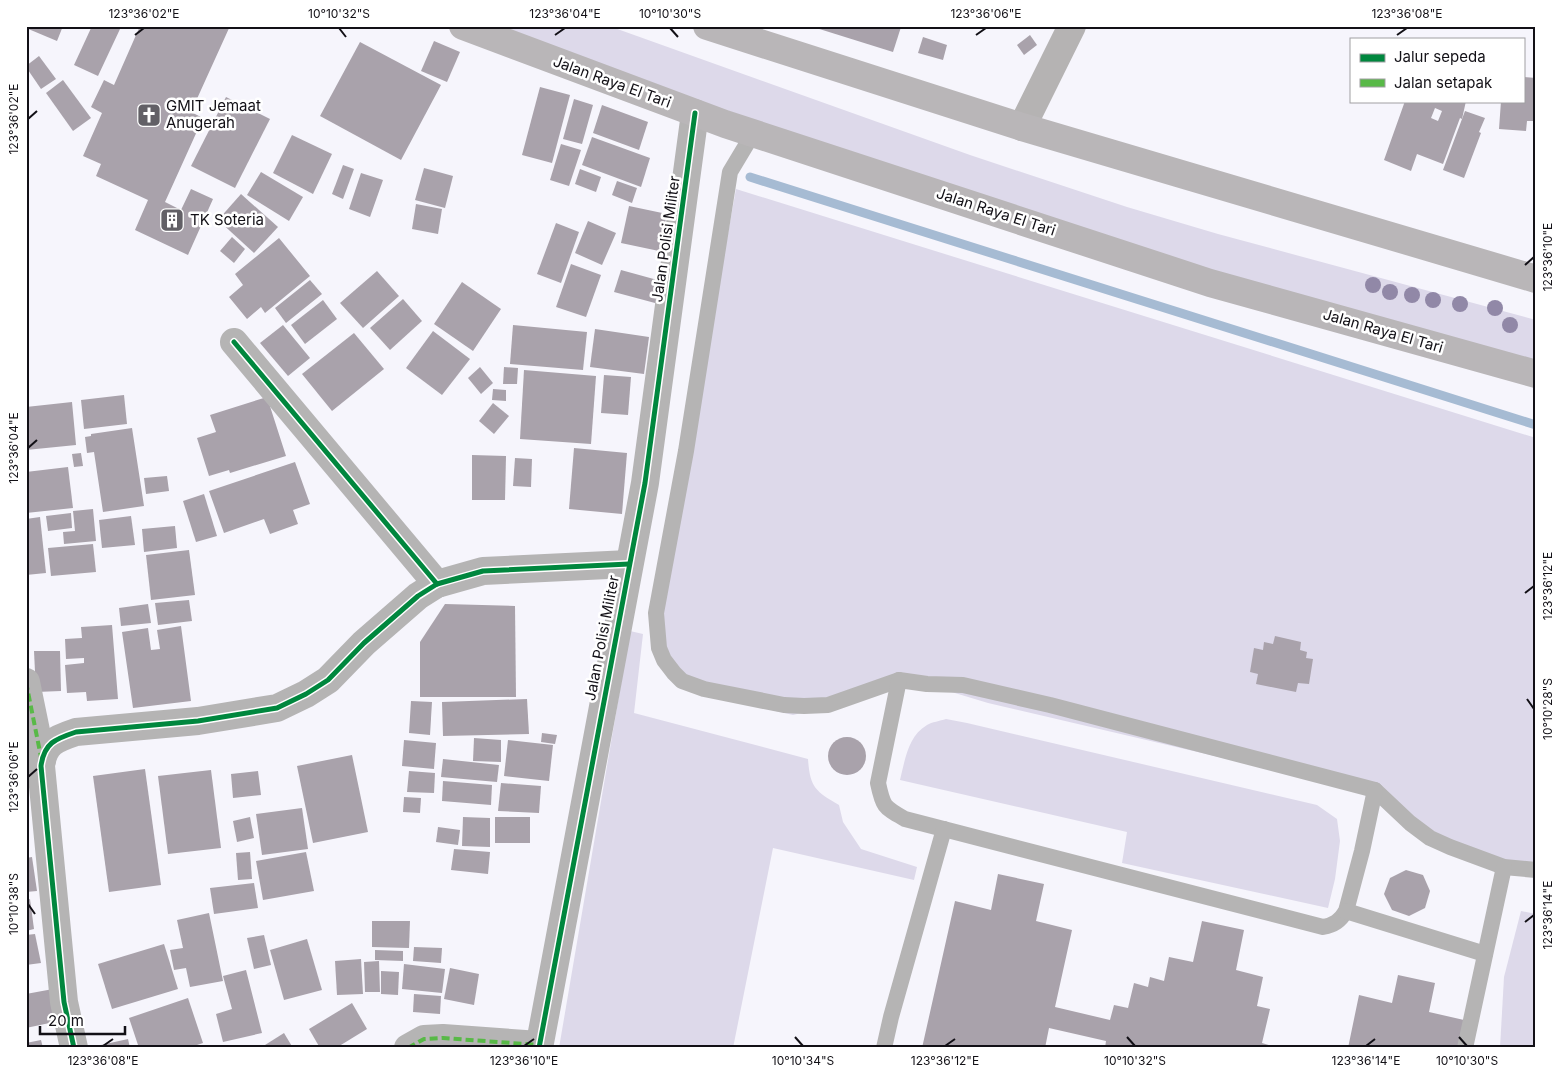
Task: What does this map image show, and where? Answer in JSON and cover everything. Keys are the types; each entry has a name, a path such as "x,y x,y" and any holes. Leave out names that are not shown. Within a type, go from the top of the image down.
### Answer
{"main road":[{"name":"Jalan Raya El Tari","path":"463,26 695,113 1210,283 1536,374"},
{"path":"706,26 746,33 1022,127 1536,279"}],"street":[{"path":"1022,127 1072,26"},
{"name":"Jalan Polisi Militer","path":"539,1047 645,483 695,113"},
{"path":"234,342 437,584"},
{"path":"74,1048 64,1002 41,766 43,752 49,744 60,737 76,732 198,721 277,708 306,694 328,680 371,637 418,596 437,584 483,571 629,564"},
{"path":"26,682 42,760"},
{"path":"408,1048 424,1039 443,1038 539,1047"}],"lane":[{"path":"754,132 730,172 686,451 656,613 660,648 664,660 682,681 704,689 784,705 804,706 828,705 899,680 927,684 964,685 1375,790 1410,823 1430,838 1504,867 1536,870"},
{"path":"899,680 878,783 881,798 886,808 905,819 1323,927 1333,925 1342,918 1346,911 1362,851 1375,790"},
{"path":"884,1048 944,829"},
{"path":"1465,1048 1504,867"},
{"path":"1346,911 1485,954"}],"shaded area":[{"path":"482,26 609,26 970,155 1127,207 1218,234 1536,320 1536,367 1184,269"},
{"path":"736,189 1536,438 1536,868 1466,861 1390,797 988,703 935,687 884,688 834,705 793,715 696,692 676,683 657,630"},
{"path":"630,631 643,634 634,713 808,759 812,782 819,792 839,805 843,822 861,849 917,867 914,880 773,848 733,1048 559,1048"},
{"path":"946,719 1317,805 1337,819 1340,841 1335,879 1328,908 1122,863 1127,832 900,780 908,749 915,735 927,725"},
{"path":"1521,911 1536,914 1536,1048 1500,1048 1504,977"}],"building":[{"path":"27,26 63,26 57,41 26,28"},
{"path":"92,26 115,26 120,29 98,76 74,65"},
{"name":"GMIT Jemaat Anugerah","path":"140,26 230,26 191,112 203,118 165,202 181,210 191,189 213,199 188,255 135,230 148,200 96,176 101,164 83,156 102,113 91,107 104,80 114,85"},
{"path":"813,27 901,27 893,52"},
{"path":"1030,35 1037,45 1024,55 1017,45"},
{"path":"923,37 947,45 943,60 918,53"},
{"path":"434,41 460,52 447,82 421,71"},
{"path":"360,42 441,85 401,160 320,116"},
{"path":"39,56 56,79 41,89 26,67"},
{"path":"1524,77 1536,78 1536,121 1527,121 1526,131 1499,129 1501,102 1524,102"},
{"path":"63,80 91,118 73,131 46,93"},
{"path":"540,87 570,95 552,163 522,155"},
{"path":"226,97 270,119 235,188 191,166"},
{"path":"574,99 593,105 582,144 563,139"},
{"path":"1405,102 1466,102 1462,119 1460,118 1443,164 1417,154 1411,171 1384,160","holes":["1435,108 1442,111 1438,121 1431,118"]},
{"path":"602,105 648,122 639,150 593,133"},
{"path":"1465,111 1485,118 1464,178 1443,170"},
{"path":"292,135 332,154 313,194 273,173"},
{"path":"592,137 650,158 641,187 582,165"},
{"path":"561,144 581,150 569,186 550,180"},
{"path":"343,165 354,169 343,199 332,194"},
{"path":"424,168 453,176 445,208 415,200"},
{"path":"580,169 601,177 596,192 575,184"},
{"path":"261,172 303,197 289,221 247,195"},
{"path":"361,173 383,180 370,217 349,209"},
{"path":"617,181 637,188 632,203 612,195"},
{"path":"241,194 278,227 254,253 218,220"},
{"path":"416,204 442,209 438,234 412,229"},
{"path":"629,206 667,214 659,251 621,243"},
{"path":"588,221 616,233 602,265 575,253"},
{"path":"556,223 579,232 561,283 537,274"},
{"path":"232,237 245,249 234,263 220,251"},
{"path":"279,238 310,276 265,313 261,307 247,319 229,297 243,285 235,274"},
{"path":"571,264 601,275 586,317 556,307"},
{"path":"621,270 661,281 655,303 614,292"},
{"path":"377,271 399,296 363,328 340,303"},
{"path":"310,280 322,294 286,323 275,308"},
{"path":"462,282 501,309 473,351 434,324"},
{"path":"403,299 422,321 390,350 370,328"},
{"path":"323,300 337,319 305,344 291,325"},
{"path":"283,325 310,358 288,376 260,343"},
{"path":"513,325 587,332 583,370 510,364"},
{"path":"595,329 649,337 644,374 590,367"},
{"path":"433,331 470,359 442,395 406,368"},
{"path":"354,333 384,369 332,411 302,374"},
{"path":"480,367 493,383 481,394 468,378"},
{"path":"504,367 518,368 517,384 503,384"},
{"path":"524,370 596,376 591,444 520,439"},
{"path":"604,375 631,377 628,415 601,413"},
{"path":"493,389 506,390 506,401 492,400"},
{"path":"124,395 127,424 84,429 81,400"},
{"path":"267,397 286,456 230,473 229,470 209,476 197,438 216,432 210,415"},
{"path":"72,402 76,445 26,450 26,407"},
{"path":"493,403 509,416 494,434 479,421"},
{"path":"132,428 144,506 103,512 94,452 87,453 85,437 91,436 91,434"},
{"path":"574,448 627,453 622,514 569,509"},
{"path":"81,453 83,466 74,467 72,454"},
{"path":"472,455 506,456 505,500 472,500"},
{"path":"515,458 532,459 531,487 513,486"},
{"path":"295,462 310,504 293,510 298,524 270,534 264,519 224,533 209,491"},
{"path":"68,467 73,508 26,513 26,472"},
{"path":"167,476 169,491 146,494 144,478"},
{"path":"204,494 217,536 196,542 183,501"},
{"path":"93,509 96,541 64,544 63,532 75,531 73,511"},
{"path":"71,513 72,528 48,531 46,516"},
{"path":"131,516 135,545 102,548 99,520"},
{"path":"40,517 46,573 26,575 26,519"},
{"path":"175,526 177,548 144,552 142,529"},
{"path":"93,544 96,572 51,576 48,548"},
{"path":"189,550 195,595 151,600 146,555"},
{"path":"189,600 192,621 158,625 155,603"},
{"path":"148,604 151,623 121,626 119,608"},
{"path":"445,604 515,606 516,697 420,697 420,642"},
{"path":"112,625 118,699 87,701 86,692 67,693 65,665 84,663 84,658 66,659 65,639 82,638 81,627"},
{"path":"181,626 191,701 133,708 122,632 148,628 151,650 160,649 157,630"},
{"path":"1275,636 1301,642 1300,650 1307,652 1306,658 1313,659 1309,684 1298,683 1296,692 1256,684 1258,674 1250,672 1254,648 1263,650 1264,642 1273,644"},
{"path":"34,651 60,651 61,691 36,692"},
{"path":"527,699 529,734 443,736 442,702"},
{"path":"411,701 432,702 430,735 409,733"},
{"path":"542,733 557,735 555,744 541,742"},
{"path":"847,737 860,743 866,756 860,769 847,775 834,769 828,756 834,743"},
{"path":"474,738 501,740 501,762 473,761"},
{"path":"404,740 436,743 434,769 402,766"},
{"path":"508,740 553,745 549,781 504,776"},
{"path":"352,755 368,832 313,843 297,766"},
{"path":"443,759 499,765 497,782 441,777"},
{"path":"145,769 161,885 109,892 93,776"},
{"path":"211,770 221,848 168,854 158,776"},
{"path":"258,771 261,795 233,798 231,774"},
{"path":"409,771 435,773 434,793 407,792"},
{"path":"443,781 492,785 491,805 442,801"},
{"path":"501,783 541,786 539,813 498,811"},
{"path":"404,797 421,798 420,813 403,812"},
{"path":"302,808 308,849 262,855 256,814"},
{"path":"250,817 254,838 237,842 233,821"},
{"path":"463,817 490,818 490,847 462,846"},
{"path":"495,817 530,817 530,843 495,843"},
{"path":"438,827 460,830 458,845 436,842"},
{"path":"454,849 490,852 488,874 451,870"},
{"path":"250,852 252,879 238,880 236,853"},
{"path":"306,852 314,891 263,900 256,861"},
{"path":"32,857 37,891 26,892 26,858"},
{"path":"1406,870 1423,875 1430,891 1425,908 1409,916 1392,910 1384,894 1390,878"},
{"path":"998,874 1044,884 1036,921 1072,930 1055,1007 1110,1020 1114,1005 1128,1008 1134,983 1148,987 1150,977 1164,981 1169,957 1193,962 1202,921 1244,930 1236,970 1263,977 1257,1006 1270,1009 1262,1043 1279,1048 1105,1048 1106,1041 1049,1028 1045,1048 922,1048 955,901 991,910"},
{"path":"254,883 258,908 214,914 210,888"},
{"path":"30,899 34,929 26,931 26,900"},
{"path":"209,913 223,981 190,987 186,968 174,970 170,950 183,948 177,920"},
{"path":"372,921 410,921 409,948 372,947"},
{"path":"35,934 41,963 26,965 26,935"},
{"path":"264,935 271,965 254,969 247,938"},
{"path":"307,939 322,990 284,1000 270,950"},
{"path":"164,944 178,989 112,1009 98,964"},
{"path":"414,947 442,948 441,963 413,961"},
{"path":"375,950 403,951 403,961 375,960"},
{"path":"361,959 363,994 337,995 335,961"},
{"path":"379,961 380,992 365,992 364,962"},
{"path":"404,964 445,969 442,993 402,989"},
{"path":"450,968 479,974 474,1005 444,999"},
{"path":"246,970 262,1033 223,1042 216,1014 232,1009 223,976"},
{"path":"381,971 399,972 398,995 381,994"},
{"path":"1398,975 1435,983 1429,1012 1464,1020 1458,1048 1348,1048 1359,995 1392,1003"},
{"path":"53,989 59,1021 26,1028 26,994"},
{"path":"414,994 441,996 440,1014 413,1012"},
{"path":"188,998 203,1043 188,1048 139,1048 129,1018"},
{"path":"352,1003 367,1029 336,1048 320,1048 309,1029"},
{"path":"284,1033 293,1048 267,1048 265,1045"},
{"path":"128,1039 130,1048 102,1048 101,1045"},
{"path":"41,1040 43,1048 26,1048 26,1043"}],"waterway":[{"path":"750,177 1536,425"}],"marked path":[{"path":"26,682 41,757"},
{"path":"408,1048 424,1039 443,1038 539,1045"}],"cycle path":[{"path":"539,1048 645,483 695,113"},
{"path":"234,342 437,584"},
{"path":"74,1048 64,1002 41,766 45,752 52,743 76,732 198,721 277,708 306,694 328,680 364,643 418,596 437,584 483,571 629,564"}],"place":[{"name":"GMIT Jemaat Anugerah","path":"149,115"},
{"name":"TK Soteria","path":"172,220"}]}
